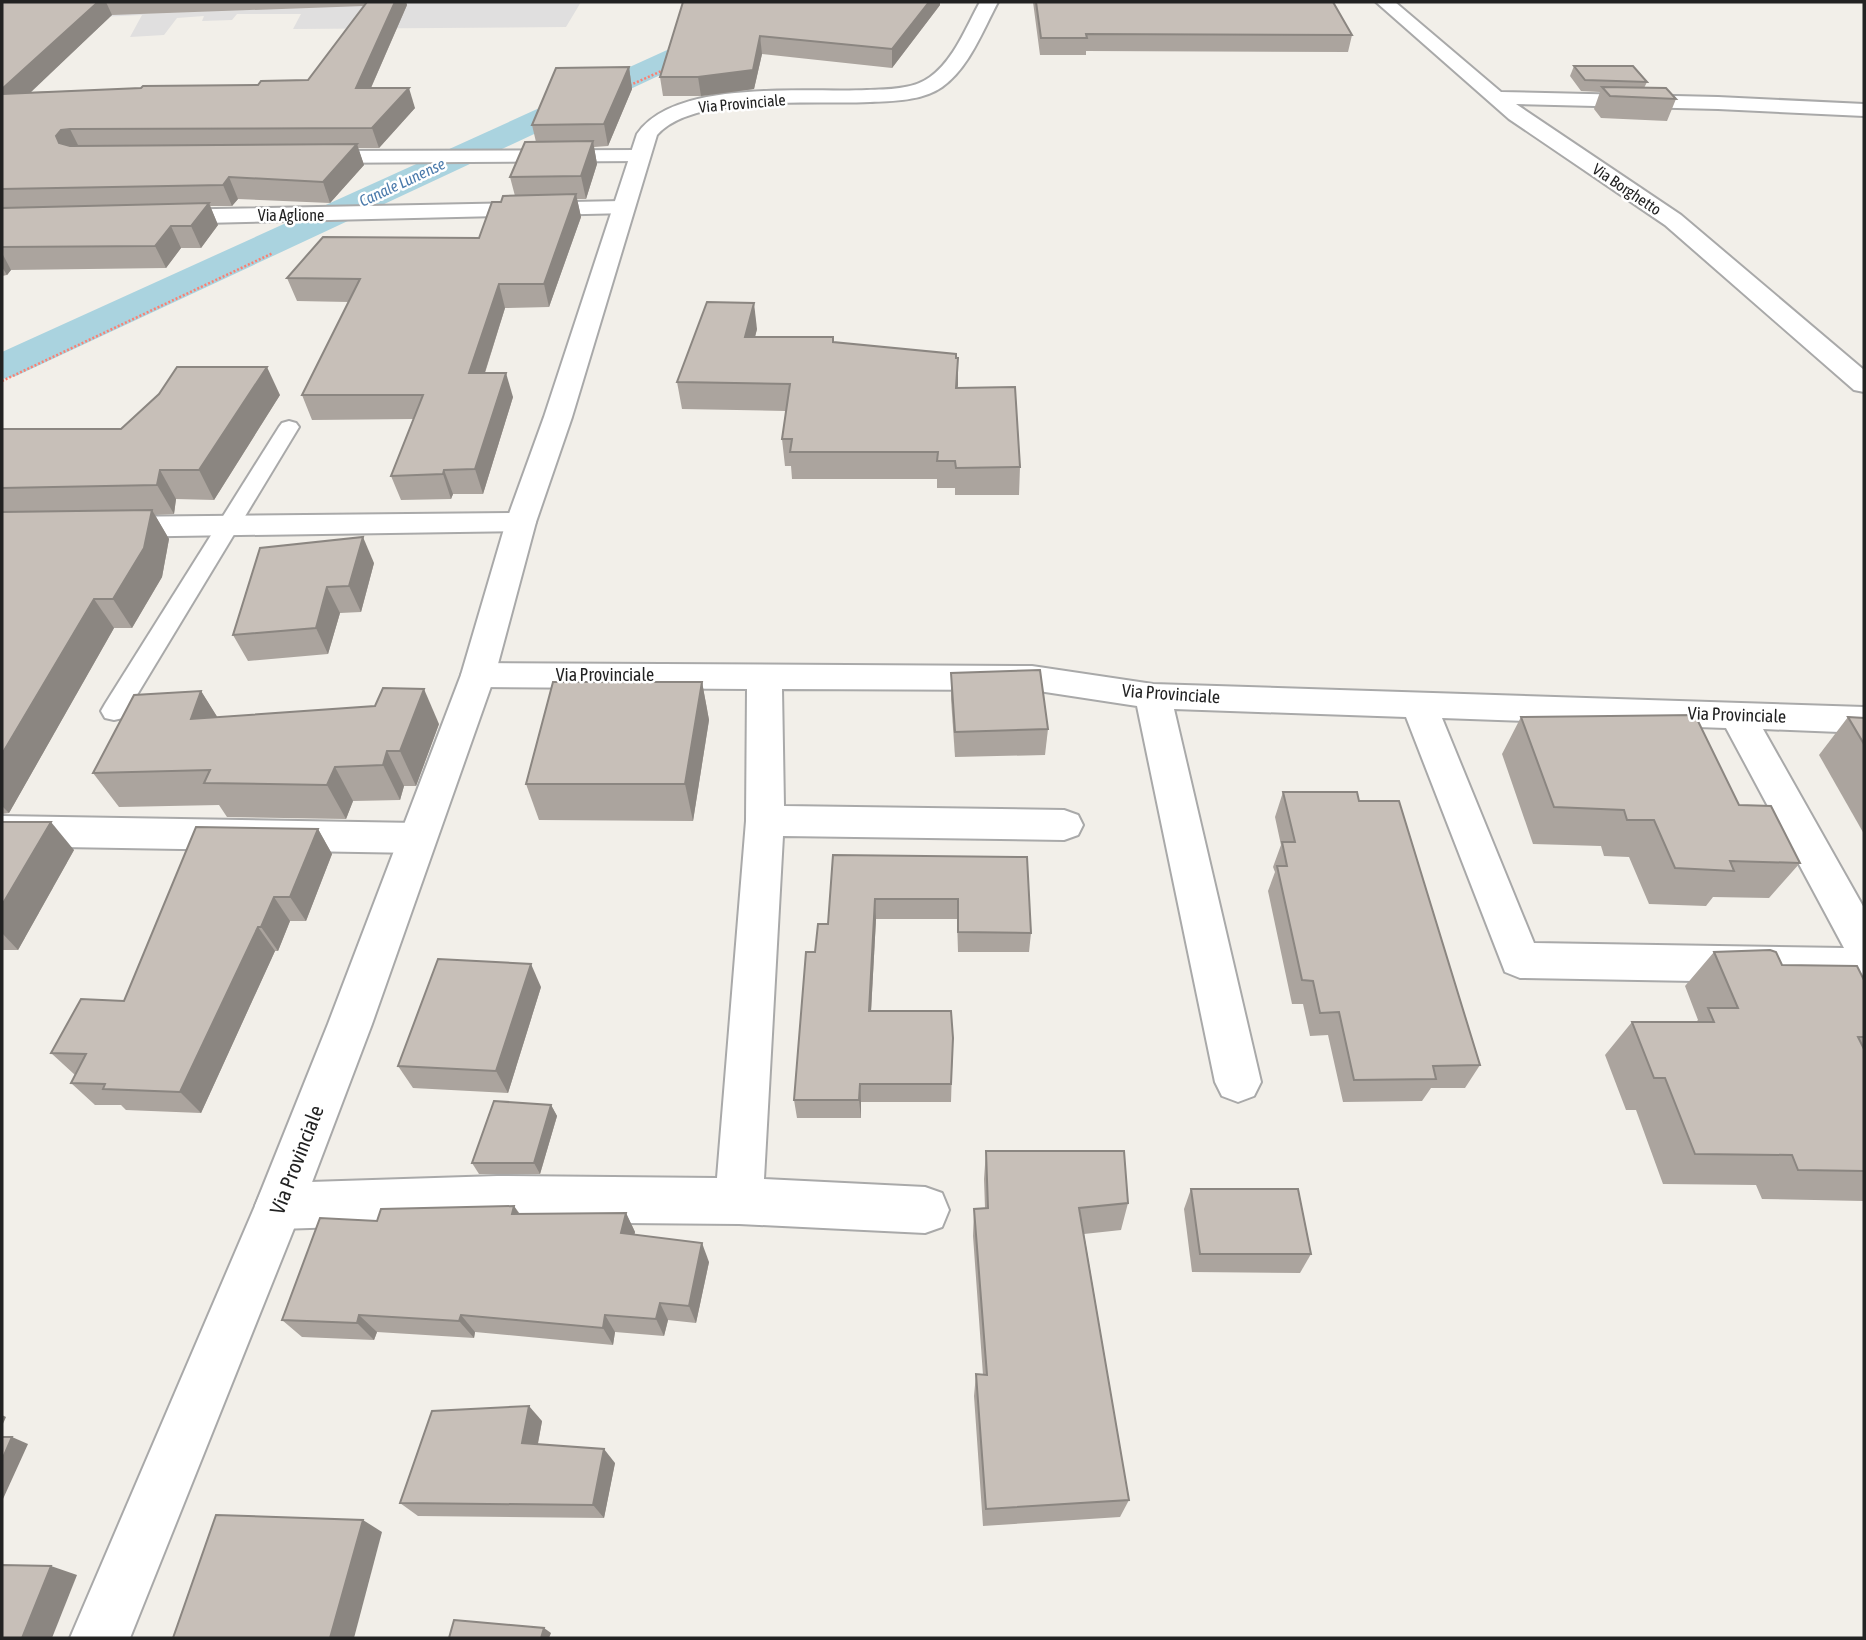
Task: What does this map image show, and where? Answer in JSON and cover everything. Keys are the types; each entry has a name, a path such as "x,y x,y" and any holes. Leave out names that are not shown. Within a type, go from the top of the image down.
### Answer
{"street":[{"name":"Via Provinciale","path":"100,1638 279,1206 350,1024 478,675 521,522 558,417 647,134 661,119 680,110 744,100 888,96 926,87 944,75 989,2"},
{"name":"Via Borghetto","path":"1385,2 1516,115 1673,220 1864,384"},
{"path":"1497,99 1718,103 1864,110"},
{"path":"292,157 638,156"},
{"name":"Via Aglione","path":"140,217 622,208"},
{"path":"81,528 521,522"},
{"name":"Via Provinciale","path":"478,675 1031,678 1153,696 1864,720"},
{"path":"739,1201 765,821 764,675"},
{"path":"1153,696 1238,1083"},
{"path":"1419,705 1520,961 1864,966"},
{"path":"1737,715 1864,946"},
{"path":"765,821 1064,825"},
{"path":"2,831 418,838"},
{"path":"279,1206 497,1199 739,1201 925,1210"}],"lane":[{"path":"114,711 289,427"}],"shaded area":[{"path":"2,2 581,2 566,27 293,29 301,14 237,14 232,20 202,21 204,16 177,18 164,35 130,37 142,15 79,18"}],"building":[{"path":"2,2 98,2 2,89"},
{"path":"367,2 395,2 356,88 409,88 372,128 70,129 61,130 56,136 59,143 70,146 357,144 323,182 229,177 223,185 2,189 2,94 143,86 258,85 261,81 308,80"},
{"path":"683,2 929,2 892,49 760,36 753,70 698,77 660,77"},
{"path":"1036,2 1333,2 1352,35 1086,34 1087,38 1041,38"},
{"path":"1574,66 1633,66 1647,82 1585,80"},
{"path":"629,67 604,124 532,125 556,68"},
{"path":"1602,87 1666,88 1676,99 1610,96"},
{"path":"593,141 581,176 510,177 525,142"},
{"path":"576,194 544,284 499,284 469,373 506,373 475,469 444,470 443,474 391,476 423,395 302,395 360,279 287,278 323,237 479,238 492,202 501,202 503,196"},
{"path":"209,203 191,226 171,226 155,246 2,247 2,208"},
{"path":"707,302 754,303 745,337 833,337 833,342 956,354 956,388 1015,387 1020,467 956,468 955,461 937,461 938,452 790,452 792,439 782,439 790,384 677,382"},
{"path":"177,367 267,367 199,470 160,470 157,485 2,488 2,429 121,429 159,394"},
{"path":"152,510 144,548 113,599 94,599 2,754 2,512"},
{"path":"363,537 349,586 327,587 316,628 233,635 260,548"},
{"path":"1040,670 1048,729 955,732 951,673"},
{"path":"553,682 702,682 685,784 526,784"},
{"path":"383,688 424,689 400,751 387,751 383,765 335,767 327,785 204,783 210,770 93,773 134,695 201,691 191,719 375,706"},
{"path":"1695,715 1739,805 1771,806 1800,863 1730,861 1734,871 1675,868 1654,820 1627,820 1624,810 1554,807 1521,717"},
{"path":"1848,717 1864,718 1864,744"},
{"path":"1283,792 1357,792 1359,801 1399,801 1480,1065 1433,1066 1436,1079 1354,1080 1339,1012 1320,1013 1313,981 1302,980 1277,866 1287,866 1282,842 1295,842"},
{"path":"2,822 51,822 2,905"},
{"path":"196,827 318,829 290,897 274,897 261,927 258,927 180,1092 103,1089 105,1084 71,1083 86,1054 51,1053 81,999 124,1001"},
{"path":"833,855 1027,857 1031,933 958,932 958,899 875,899 869,1011 951,1011 951,1084 860,1084 859,1100 794,1100 806,952 815,952 818,924 828,924"},
{"path":"1714,952 1776,952 1782,965 1857,966 1864,980 1864,1037 1858,1037 1864,1049 1864,1171 1798,1170 1792,1155 1695,1154 1665,1078 1654,1078 1632,1022 1714,1022 1708,1008 1738,1008"},
{"path":"438,959 531,964 496,1071 398,1066"},
{"path":"494,1101 551,1105 534,1163 472,1163"},
{"path":"986,1151 1124,1151 1128,1203 1079,1208 1129,1500 986,1509 976,1374 987,1375 974,1209 988,1208"},
{"path":"1191,1189 1298,1189 1311,1254 1200,1254"},
{"path":"514,1206 512,1214 626,1213 621,1233 702,1243 689,1306 660,1303 656,1319 605,1315 603,1328 461,1315 459,1321 359,1315 357,1323 282,1320 320,1218 377,1221 381,1209"},
{"path":"529,1406 522,1443 604,1449 593,1505 400,1503 432,1411"},
{"path":"2,1437 12,1437 2,1460"},
{"path":"216,1515 363,1520 330,1638 173,1638"},
{"path":"2,1565 51,1566 22,1638 2,1638"},
{"path":"454,1620 544,1628 541,1638 449,1638"}],"waterway":[{"name":"Canale Lunense","path":"2,367 669,59 782,8 804,2"}]}
